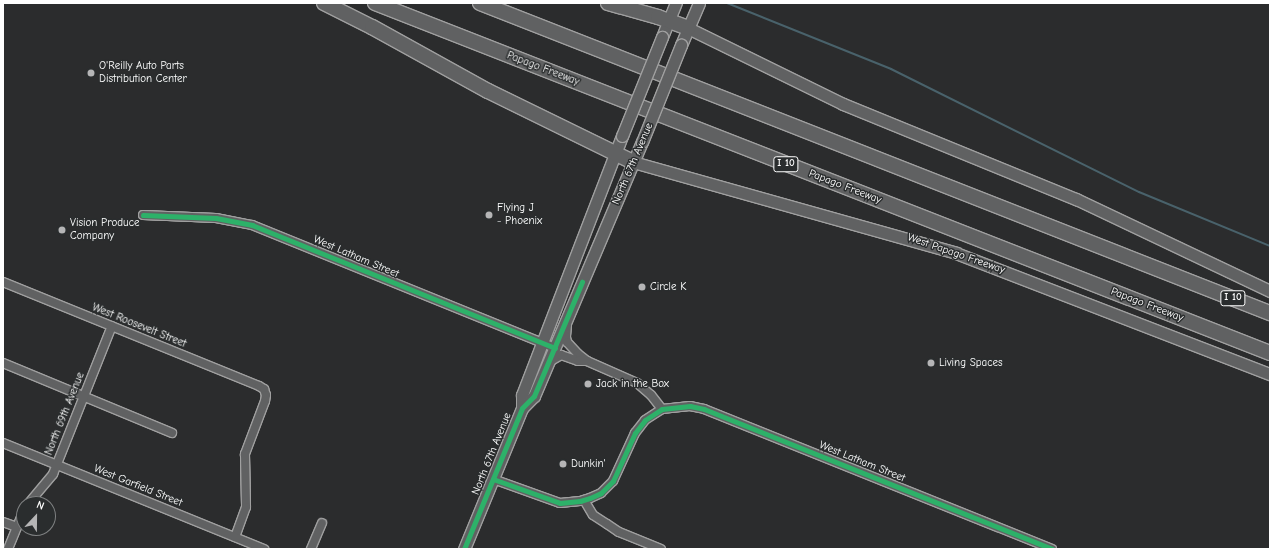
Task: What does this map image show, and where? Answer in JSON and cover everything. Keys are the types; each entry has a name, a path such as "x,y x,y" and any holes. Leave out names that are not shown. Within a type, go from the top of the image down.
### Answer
{"highway":[{"path":"324,3 372,27 488,91 633,162"},
{"name":"Papago Freeway","path":"375,3 1266,352"},
{"name":"I 10","path":"480,3 1270,313"},
{"path":"608,3 669,20 693,31"}],"main road":[{"name":"North 67th Avenue","path":"464,549 522,408 522,395 614,154 676,3"},
{"name":"North 67th Avenue","path":"522,408 534,396 642,142 681,45 693,31 698,3"},
{"path":"693,31 843,104 1076,199 1270,291"},
{"name":"West Papago Freeway","path":"633,162 956,253 1270,374"}],"street":[{"name":"West Latham Street","path":"143,215 216,218 252,225 555,348"},
{"name":"West Roosevelt Street","path":"3,282 259,386 265,392 265,401 245,454 246,511 235,537"},
{"path":"493,479 551,501 564,503 587,499 601,493 613,481 635,432 645,420 662,409 652,395 637,383 588,360 572,347 566,337 571,308"},
{"name":"North 69th Avenue","path":"35,496 49,480 57,464 112,326"},
{"path":"549,362 561,355 578,361 588,360"},
{"path":"3,363 172,433"},
{"name":"West Latham Street","path":"662,409 685,406 704,409 1052,549"},
{"name":"West Garfield Street","path":"3,443 264,549"},
{"path":"587,499 593,516 619,532 662,549"},
{"path":"3,522 16,527"},
{"path":"312,549 322,524"},
{"path":"8,549 16,529"}],"waterway":[{"path":"727,3 891,69 1139,192 1270,246"}],"cycle path":[{"path":"143,215 216,218 252,225 555,348"},
{"path":"464,549 522,408 534,396 582,282"},
{"path":"493,479 560,503 580,501 590,498 601,493 613,481 635,433 645,420 662,409 690,406 704,409 1052,549"}],"place":[{"name":"O'Reilly Auto Parts Distribution Center","path":"91,73"},
{"name":"Flying J - Phoenix","path":"489,215"},
{"name":"Vision Produce Company","path":"62,230"},
{"name":"Circle K","path":"642,287"},
{"name":"Living Spaces","path":"931,363"},
{"name":"Jack in the Box","path":"588,384"},
{"name":"Dunkin'","path":"563,464"}]}
